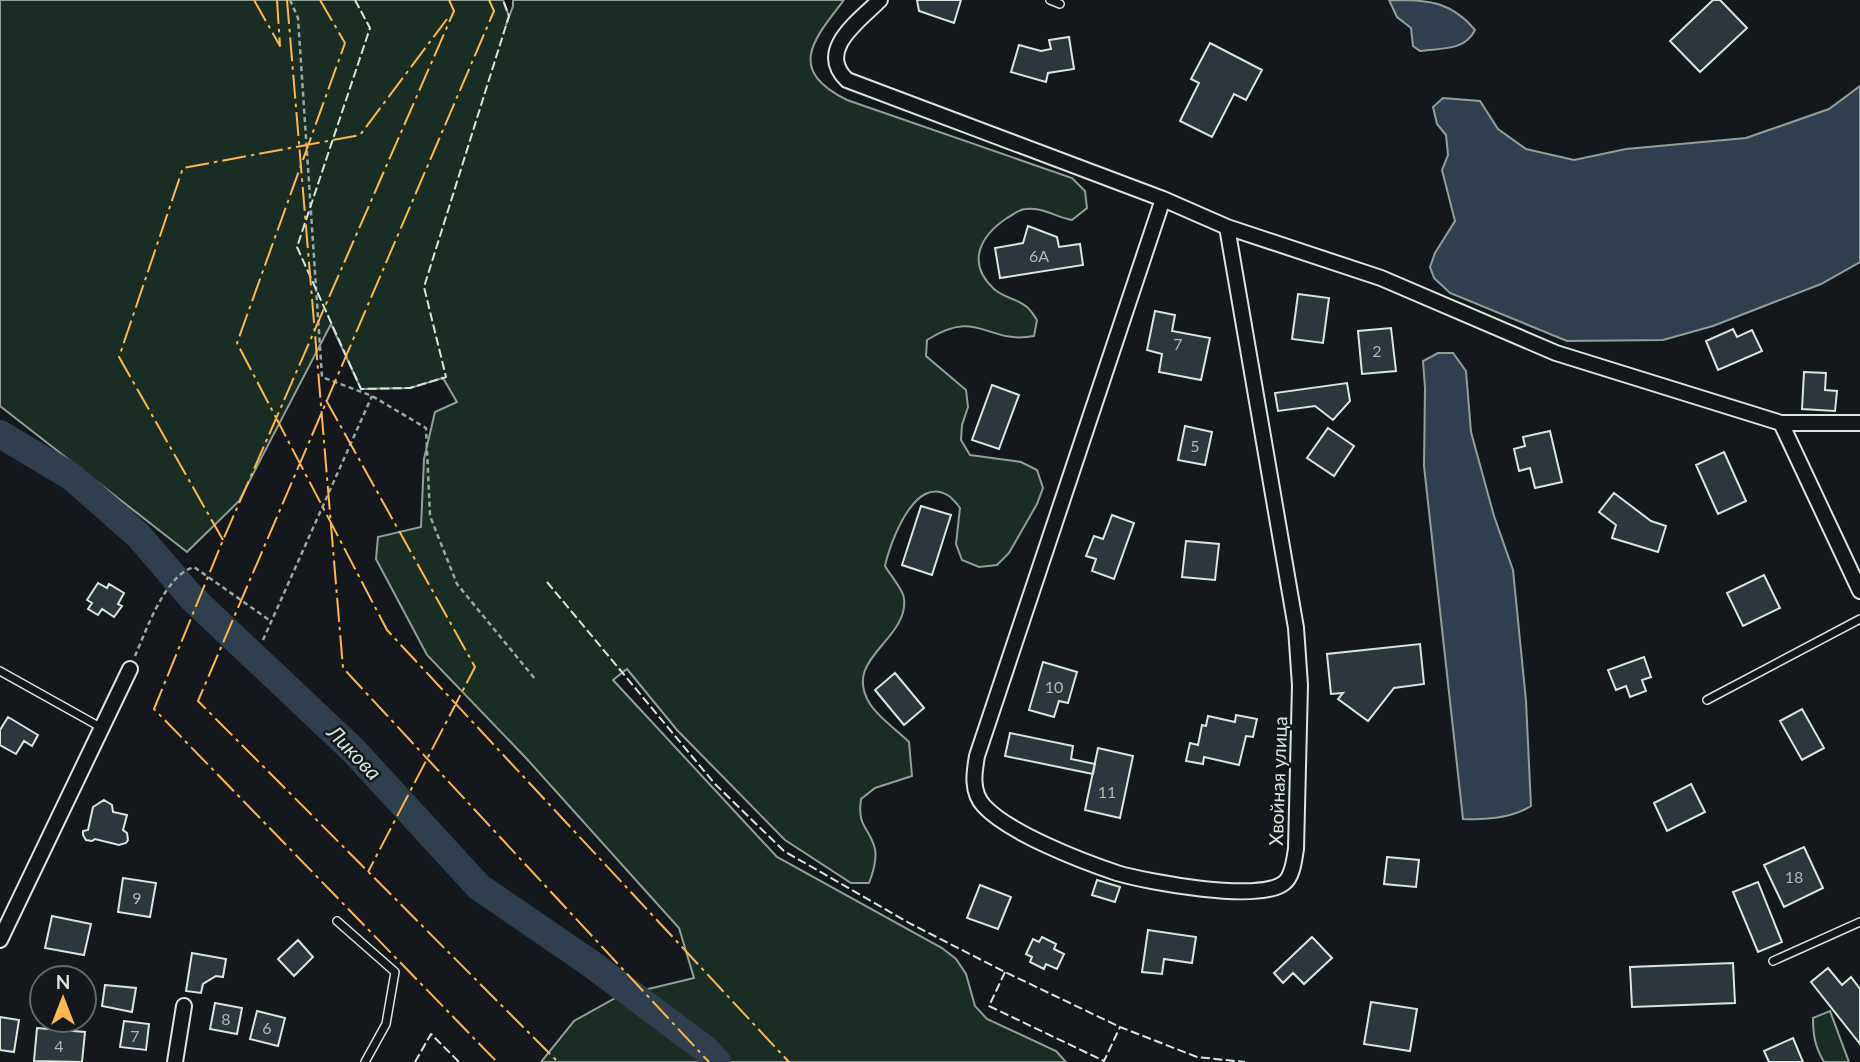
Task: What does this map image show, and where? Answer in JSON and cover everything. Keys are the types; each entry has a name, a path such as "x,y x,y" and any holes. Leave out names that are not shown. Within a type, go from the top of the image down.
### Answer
{"street":[{"path":"880,0 840,41 836,50 835,61 839,72 847,80 1163,199 1227,227 1381,278 1556,353 1781,423 1860,423"},
{"name":"Хвойная улица","path":"1163,199 978,756 974,775 976,791 983,805 1003,822 1054,848 1118,873 1174,884 1257,892 1283,884 1289,878 1294,862 1300,684 1296,628 1227,227"},
{"path":"1781,423 1860,591"},
{"path":"0,940 4,922 130,669"},
{"path":"175,1062 184,1006"}],"lane":[{"path":"1050,0 1060,4"},
{"path":"1707,700 1860,620"},
{"path":"0,671 102,728"},
{"path":"337,921 395,972 386,1024 365,1062"},
{"path":"1773,961 1860,922"}],"path":[{"path":"290,0 298,18 322,377 372,396 426,428 430,516 457,584 535,679"},
{"path":"263,640 372,396"},
{"path":"130,669 161,596 186,569 194,567 272,622"}],"green space":[{"path":"0,0 503,0 509,16 506,25 513,6 513,0 844,0 815,42 811,54 811,66 828,89 847,100 1072,178 1085,191 1087,208 1072,220 1038,209 1021,210 998,225 980,250 980,269 985,279 998,292 1031,311 1037,320 1034,336 1004,336 982,329 959,327 927,340 926,356 966,390 968,407 962,425 961,440 970,455 1021,462 1037,470 1043,488 1009,553 997,565 979,567 962,560 956,544 960,508 949,496 937,491 925,494 915,502 898,528 885,566 903,594 903,613 897,626 869,662 864,674 863,688 874,709 909,742 912,776 875,788 861,799 862,822 875,849 874,867 869,883 851,883 785,840 677,730 627,669 613,680 777,857 942,948 956,959 966,974 975,1006 987,1019 1056,1051 1066,1062 541,1062 574,1021 619,996 694,978 679,928 526,758 427,655 376,559 378,537 421,527 424,459 435,412 457,402 443,378 410,388 361,389 331,324 239,501 187,552 0,406"},
{"path":"1830,1011 1849,1062 1824,1062 1818,1051 1813,1018"}],"water":[{"path":"1389,0 1415,0 1447,7 1475,30 1471,37 1459,45 1420,51 1413,46 1411,28 1397,17"},
{"path":"1860,86 1860,262 1821,284 1713,326 1663,340 1567,341 1450,293 1434,278 1430,267 1435,253 1455,221 1442,170 1448,155 1446,135 1437,124 1433,107 1443,98 1480,101 1498,129 1526,149 1574,160 1626,149 1746,138 1829,109"},
{"path":"1438,353 1453,353 1466,371 1471,432 1494,516 1513,570 1526,701 1531,806 1507,816 1463,819 1424,466 1423,361"}],"building":[{"path":"917,0 961,0 954,23 919,11"},
{"path":"1713,0 1720,0 1747,28 1700,72 1670,41"},
{"path":"1069,37 1074,69 1048,73 1046,82 1011,72 1019,45 1041,51 1051,49 1049,40"},
{"path":"1210,43 1262,70 1246,100 1234,94 1212,137 1180,121 1199,83 1191,79"},
{"path":"1028,226 1057,237 1059,247 1080,244 1083,265 1000,278 995,248 1023,243"},
{"path":"1298,294 1329,298 1323,343 1292,339"},
{"path":"1155,311 1175,315 1172,331 1210,338 1201,380 1159,372 1162,354 1147,350"},
{"path":"1391,328 1396,371 1362,374 1358,331"},
{"path":"1733,329 1737,337 1752,330 1762,351 1718,370 1706,341"},
{"path":"1804,372 1826,373 1825,390 1837,391 1835,411 1802,409"},
{"path":"1347,383 1350,401 1333,420 1315,406 1278,411 1275,393"},
{"path":"992,385 1019,395 999,449 972,440"},
{"path":"1185,426 1212,432 1205,465 1178,460"},
{"path":"1328,428 1354,446 1334,476 1307,458"},
{"path":"1550,431 1562,482 1535,488 1530,468 1519,471 1514,449 1525,446 1523,437"},
{"path":"1724,452 1746,501 1718,514 1696,465"},
{"path":"1614,493 1651,521 1666,526 1658,552 1612,538 1616,525 1599,512"},
{"path":"921,506 951,515 932,575 902,565"},
{"path":"1112,515 1134,523 1114,579 1092,571 1096,559 1086,556 1094,536 1103,539"},
{"path":"1186,541 1219,544 1215,580 1182,577"},
{"path":"1764,575 1780,608 1743,626 1727,593"},
{"path":"98,583 107,588 109,584 124,593 118,604 122,606 114,617 102,609 98,615 88,609 92,603 87,600"},
{"path":"1420,644 1424,684 1394,688 1368,721 1338,699 1343,693 1331,694 1327,654"},
{"path":"1644,657 1651,677 1642,680 1646,691 1630,697 1626,686 1616,690 1608,670"},
{"path":"1043,662 1077,672 1068,703 1059,701 1054,717 1029,710"},
{"path":"895,673 924,708 904,725 875,690"},
{"path":"1802,709 1824,748 1802,760 1780,721"},
{"path":"1236,715 1257,719 1253,737 1246,736 1239,765 1204,757 1203,764 1186,761 1190,743 1198,745 1202,725 1206,726 1208,716 1235,722"},
{"path":"8,717 38,735 32,746 24,741 16,754 0,745 0,730"},
{"path":"1010,733 1073,746 1071,759 1095,764 1093,774 1005,756"},
{"path":"1098,748 1133,756 1120,818 1085,810"},
{"path":"1691,784 1705,812 1667,831 1654,803"},
{"path":"104,800 112,805 113,812 127,815 123,830 127,833 126,843 119,845 95,839 86,840 83,835 83,831 88,830 93,807"},
{"path":"1804,847 1823,888 1784,907 1764,865"},
{"path":"1387,857 1419,860 1416,887 1384,884"},
{"path":"123,878 156,883 150,917 118,912"},
{"path":"1097,880 1120,887 1115,902 1092,895"},
{"path":"1758,882 1782,942 1758,952 1733,892"},
{"path":"980,885 1011,897 998,929 967,918"},
{"path":"52,916 91,924 84,955 45,948"},
{"path":"1148,930 1196,937 1192,963 1164,959 1162,974 1142,972"},
{"path":"1042,937 1056,944 1054,949 1064,954 1057,969 1046,964 1044,969 1030,962 1032,957 1026,954 1033,939 1039,942"},
{"path":"1312,937 1332,958 1304,984 1293,973 1283,983 1274,973"},
{"path":"298,940 313,957 294,976 278,959"},
{"path":"192,953 226,959 223,977 216,976 203,984 201,993 186,991"},
{"path":"1733,963 1735,1003 1632,1007 1630,967"},
{"path":"1828,968 1842,985 1851,977 1860,989 1860,1044 1811,982"},
{"path":"105,985 136,988 132,1012 102,1006"},
{"path":"1371,1002 1417,1009 1410,1051 1364,1044"},
{"path":"215,1003 242,1008 237,1034 210,1029"},
{"path":"257,1011 285,1018 278,1046 250,1039"},
{"path":"0,1017 19,1020 14,1052 0,1050"},
{"path":"124,1021 149,1024 146,1050 120,1047"},
{"path":"36,1034 85,1034 82,1062 34,1061"},
{"path":"1793,1038 1803,1062 1769,1062 1764,1051"}],"waterway":[{"name":"Ликова","path":"0,434 72,477 139,536 192,598 353,750 479,887 590,963 705,1049 717,1062"}],"fence":[{"path":"355,0 370,28 297,247 361,389 410,388 446,377 424,287 509,16 503,0"},
{"path":"547,582 715,784 784,851 911,924 1120,1027 1197,1057 1245,1062"},
{"path":"1005,972 989,1006 1104,1061 1120,1027"},
{"path":"415,1062 431,1034 459,1062"}],"power":[{"path":"254,0 280,46 277,0"},
{"path":"287,0 343,668 709,1062"},
{"path":"320,0 345,43 237,343 387,630 789,1062"},
{"path":"449,0 454,11 223,540 154,709 497,1062"},
{"path":"489,0 494,11 198,701 558,1062"},
{"path":"223,540 119,357 183,168 360,135 447,19"},
{"path":"326,400 475,667 368,872"}]}
